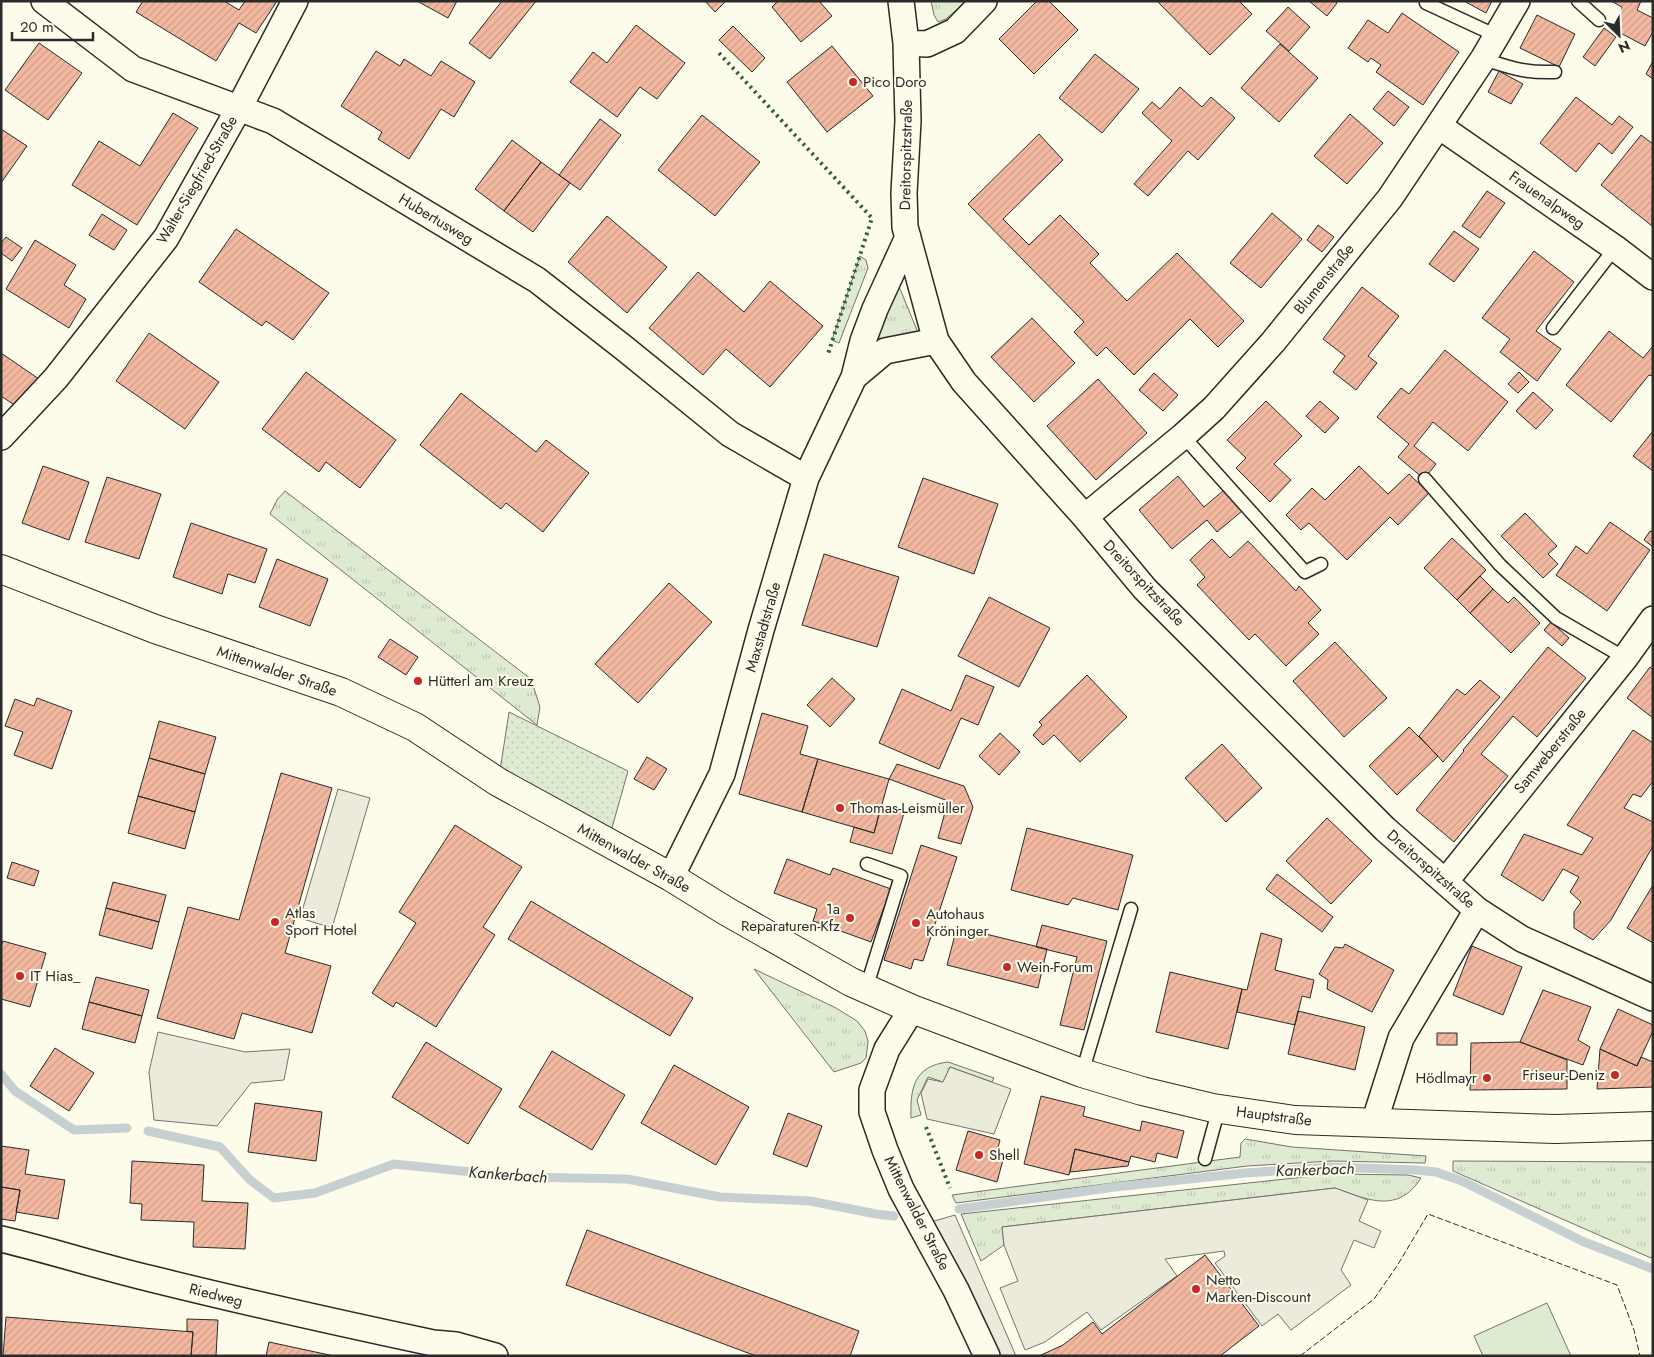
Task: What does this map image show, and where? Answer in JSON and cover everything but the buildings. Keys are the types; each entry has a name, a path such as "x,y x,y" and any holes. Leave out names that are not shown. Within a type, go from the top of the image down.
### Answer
{"main road":[{"name":"Mittenwalder Straße","path":"1,569 155,629 341,692 415,727 498,782 671,877 726,911 866,989 912,1009"},
{"name":"Hauptstraße","path":"912,1009 1082,1073 1142,1091 1219,1108 1294,1120 1554,1129 1653,1126"}],"street":[{"name":"Hubertusweg","path":"44,1 133,70 273,121 537,280 730,434 806,478"},
{"name":"Walter-Siegfried-Straße","path":"1,437 56,378 166,238 239,108 295,1"},
{"name":"Dreitorspitzstraße","path":"901,1 906,43 908,121 904,193 905,227 936,341 964,382 1085,517 1145,589 1385,829 1478,910 1522,939 1653,998"},
{"path":"906,43 927,44 956,31 984,1"},
{"name":"Blumenstraße","path":"1085,517 1214,408 1273,342 1390,198 1484,59 1517,1"},
{"name":"Frauenalpweg","path":"1439,126 1615,248 1653,277"},
{"name":"Maxstadtstraße","path":"671,877 722,774 761,630 806,478 854,377 863,341 875,309 908,237"},
{"name":"Maxstadtstraße","path":"854,377 885,351 936,341"},
{"name":"Samweberstraße","path":"1445,882 1625,658 1653,618"},
{"path":"1374,1123 1401,1038 1478,910"},
{"name":"Mittenwalder Straße","path":"912,1009 886,1049 872,1090 872,1112 901,1189 956,1290 987,1356"},
{"name":"Riedweg","path":"1,1239 269,1308 433,1343 456,1345 495,1356"}],"lane":[{"path":"1578,1 1599,20"},
{"path":"1426,3 1496,36"},
{"path":"1484,59 1531,73 1554,72"},
{"path":"1553,328 1615,248"},
{"path":"1183,436 1305,572 1321,564"},
{"path":"1424,480 1500,565 1556,618 1625,658"},
{"path":"866,989 901,876 867,864"},
{"path":"1082,1073 1132,909"},
{"path":"1205,1159 1219,1108"}],"green space":[{"path":"931,1 966,1 946,19 938,22 934,15"},
{"path":"860,256 866,260 868,268 839,343 832,340"},
{"path":"898,284 919,335 876,346 892,286"},
{"path":"285,491 531,679 540,707 537,725 270,514 277,500"},
{"path":"509,712 628,771 608,842 499,777"},
{"path":"754,969 836,1008 857,1021 865,1031 868,1041 866,1058 861,1063 834,1072"},
{"path":"948,1062 994,1078 992,1082 950,1067 943,1082 928,1077 917,1100 921,1115 911,1118 913,1088 916,1080 928,1068"},
{"path":"1245,1139 1292,1147 1426,1156 1425,1163 1331,1161 1247,1166 956,1203 952,1195 1240,1157 1241,1143"},
{"path":"1453,1161 1653,1162 1653,1255 1651,1258 1453,1171"},
{"path":"1332,1174 1408,1175 1421,1178 1412,1189 1392,1200 1371,1200 1335,1188 1002,1227 1004,1245 981,1261 961,1214"},
{"path":"1547,1303 1571,1356 1483,1356 1474,1336"}],"shaded area":[{"path":"338,789 370,798 332,928 300,918"},
{"path":"158,1032 245,1052 290,1049 284,1080 251,1083 217,1126 154,1120 149,1072"},
{"path":"950,1067 1011,1089 994,1134 927,1119 921,1093 928,1079 943,1082"},
{"path":"1335,1188 1368,1200 1359,1221 1381,1231 1374,1248 1354,1240 1341,1270 1351,1285 1291,1330 1278,1314 1262,1326 1215,1263 1225,1256 1224,1251 1165,1259 1177,1276 1101,1330 1087,1312 1045,1342 1025,1350 1000,1288 1018,1281 1004,1245 1002,1227"},
{"path":"955,1215 1016,1356 991,1356 931,1222"}],"waterway":[{"name":"Kankerbach","path":"1,1074 15,1091 74,1130 127,1128"},
{"name":"Kankerbach","path":"148,1131 220,1147 250,1180 274,1198 315,1193 394,1164 519,1177 627,1179 720,1197 810,1201 894,1216"},
{"name":"Kankerbach","path":"959,1209 1115,1187 1245,1173 1331,1167 1415,1170 1436,1172 1462,1181 1582,1241 1653,1269"}],"hedge":[{"path":"719,53 872,218 828,354"},
{"path":"926,1127 950,1188"}],"fence":[{"path":"1300,1356 1374,1299 1397,1266 1428,1214 1617,1285 1634,1330 1640,1356"}],"place":[{"name":"Pico Doro","path":"853,82"},
{"name":"Hütterl am Kreuz","path":"418,681"},
{"name":"Thomas-Leismüller","path":"840,808"},
{"name":"1a Reparaturen-Kfz","path":"850,918"},
{"name":"Atlas Sport Hotel","path":"275,922"},
{"name":"Autohaus Kröninger","path":"916,923"},
{"name":"Wein-Forum","path":"1007,967"},
{"name":"IT Hias_","path":"20,976"},
{"name":"Friseur-Deniz","path":"1615,1075"},
{"name":"Hödlmayr","path":"1487,1078"},
{"name":"Shell","path":"979,1155"},
{"name":"Netto Marken-Discount","path":"1196,1289"}]}
